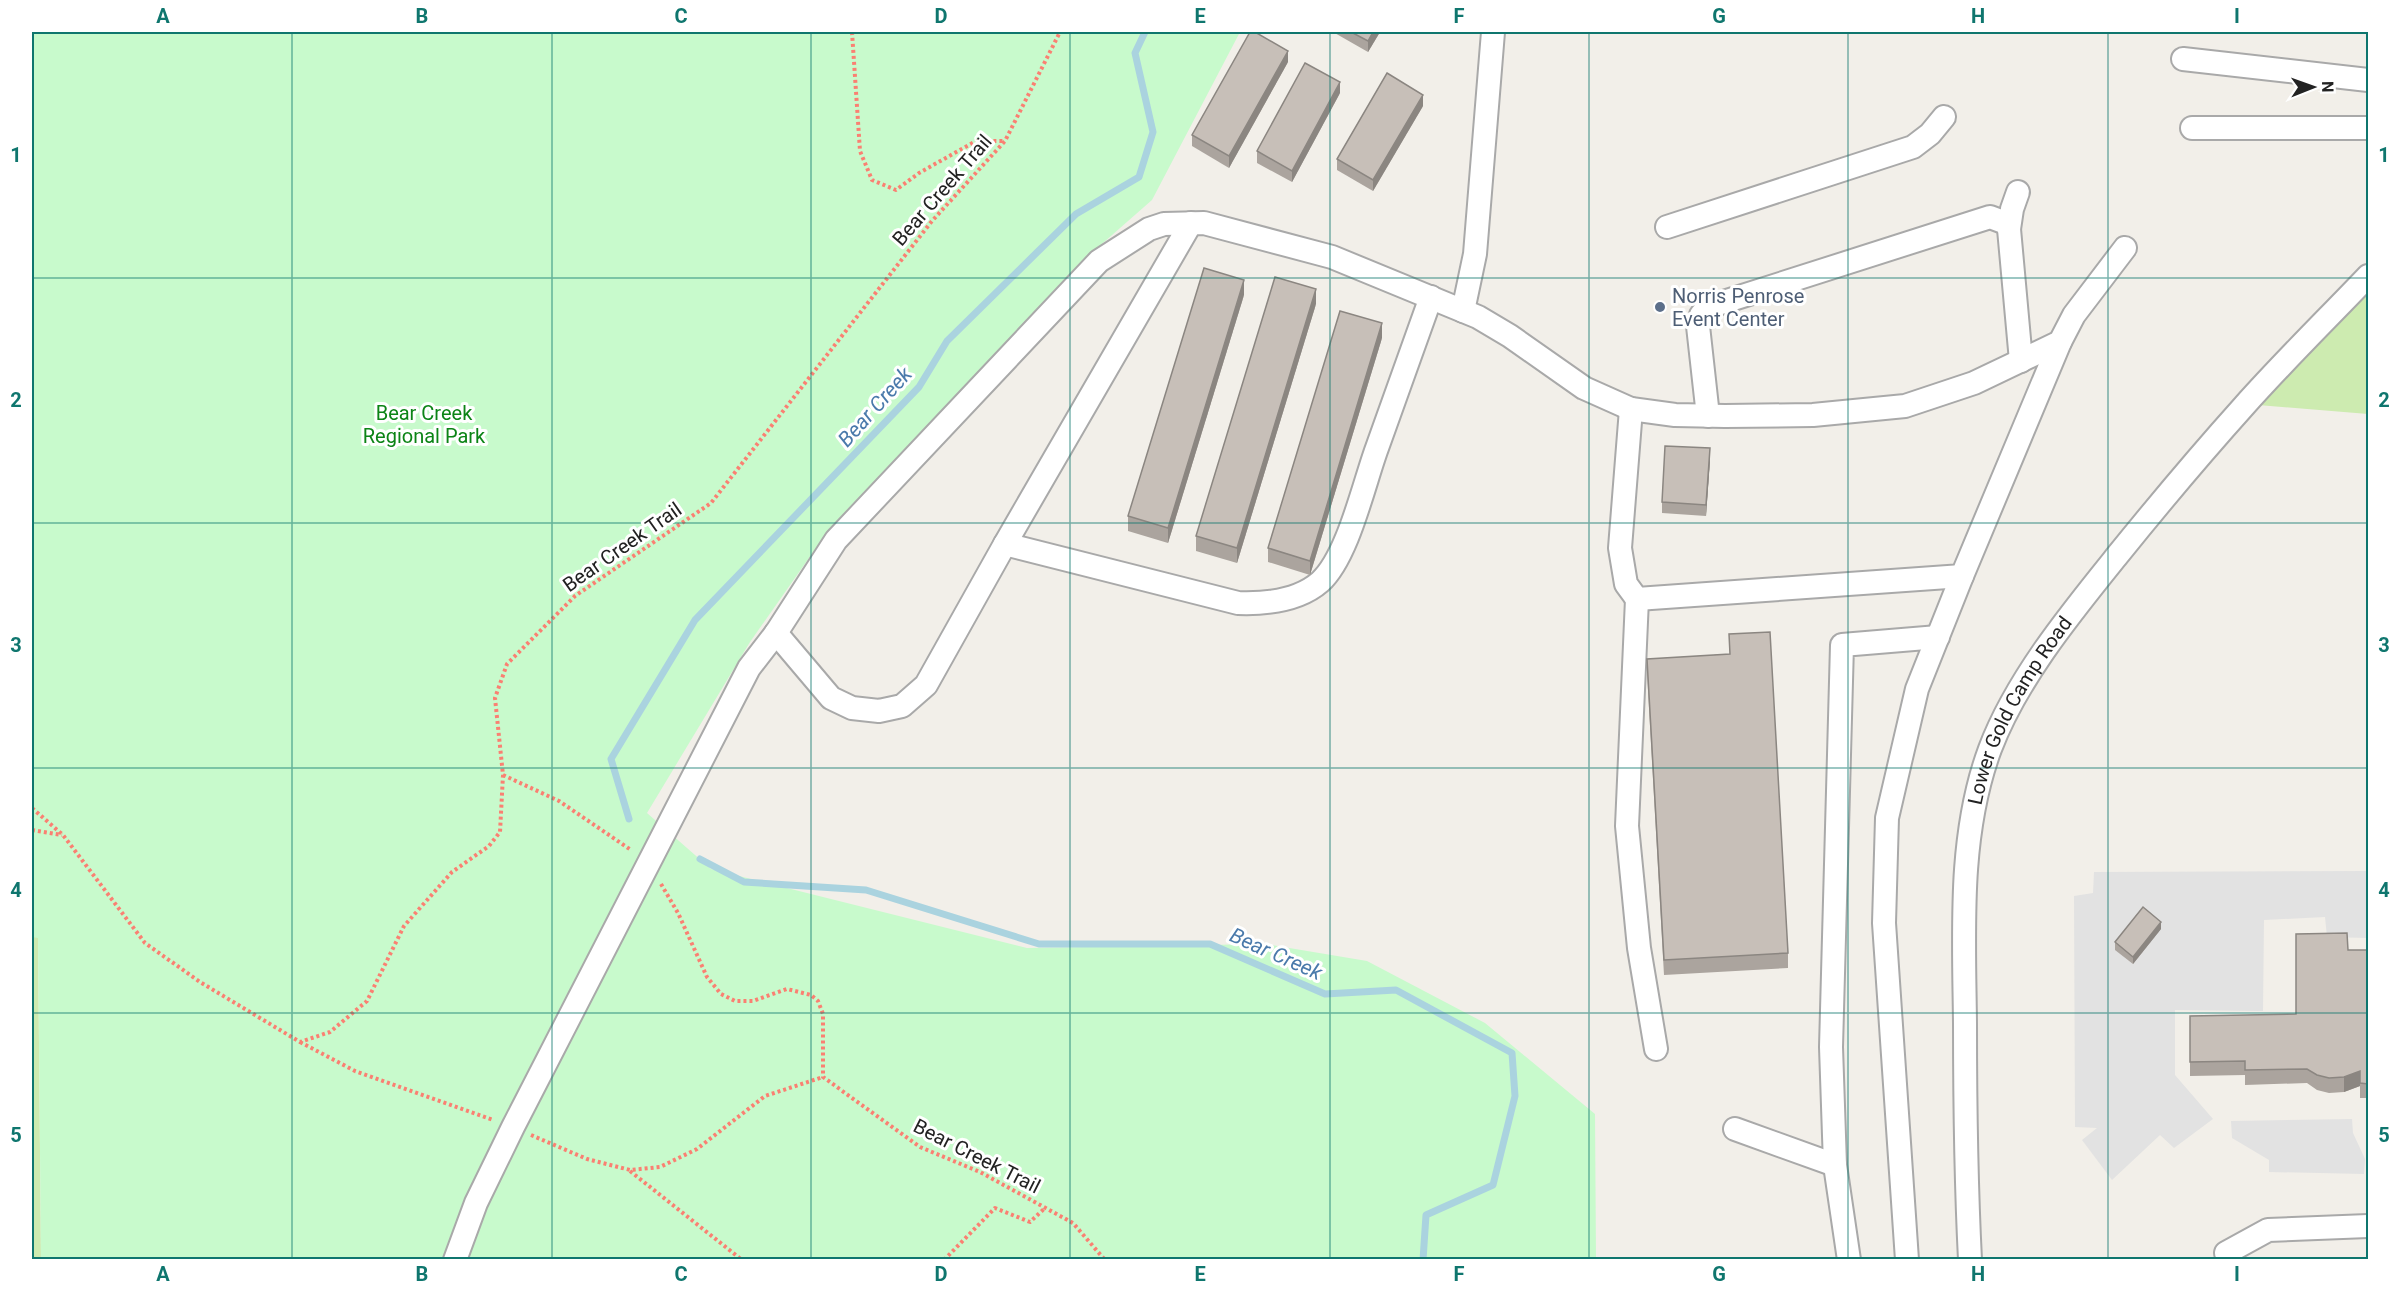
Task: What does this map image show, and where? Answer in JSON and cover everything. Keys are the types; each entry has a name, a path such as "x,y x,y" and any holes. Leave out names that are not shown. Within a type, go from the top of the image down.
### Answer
{"street":[{"path":"1462,310 1475,254 1493,32"},
{"path":"2183,59 2368,80"},
{"path":"1667,227 1913,147 1930,134 1944,117"},
{"path":"2192,128 2368,128"},
{"path":"2018,192 2012,209 2009,229 2021,361"},
{"path":"1708,416 1698,327 1701,315 1708,307 1990,218 2006,223 2009,229"},
{"path":"776,633 831,698 852,708 879,711 902,706 926,685 1191,223"},
{"path":"454,1260 476,1203 513,1127 749,668 776,633 836,540 1099,261 1149,229 1164,224 1204,223 1332,257 1462,310 1510,336 1584,388 1630,409 1675,415 1813,415 1905,406 1974,383 2060,342"},
{"path":"1907,1260 1884,923 1887,818 1917,689 1962,576 2060,342 2074,315 2125,248"},
{"name":"Lower Gold Camp Road","path":"1970,1260 1966,1164 1964,952 1966,880 1975,807 1990,749 2006,713 2027,678 2082,598 2173,486 2246,404 2368,276"},
{"path":"1005,544 1238,603 1263,604 1302,594 1322,581 1344,547 1431,297"},
{"path":"1630,409 1620,548 1626,584 1637,599 1628,826 1639,948 1656,1049"},
{"path":"1637,599 1962,576"},
{"path":"1849,1260 1835,1165 1831,1047 1842,645 1938,637"},
{"path":"1735,1129 1835,1165"},
{"path":"2226,1253 2268,1230 2368,1227"}],"path":[{"path":"852,32 860,151 873,180 897,189 919,173 976,141 1005,141"},
{"name":"Bear Creek Trail","path":"300,1042 330,1032 367,1001 404,926 452,872 489,846 500,832 503,775 495,698 507,664 575,596 711,503 932,221 1005,141 1060,32"},
{"path":"32,808 63,835 145,943 200,982 300,1042 355,1071 513,1127 587,1159 630,1170 660,1167 698,1149 765,1096 823,1077 823,1014 818,1001 810,994 787,989 753,1000 735,1001 722,994 707,976 678,913 648,862 559,801 503,775"},
{"path":"32,830 63,835"},
{"name":"Bear Creek Trail","path":"823,1077 920,1148 980,1172 1073,1223 1105,1260"},
{"path":"630,1170 742,1260"},
{"path":"944,1260 995,1208 1029,1222 1045,1208"}],"green space":[{"name":"Bear Creek Regional Park","path":"32,32 1240,32 1152,200 1079,264 830,528 750,642 647,813 711,869 1027,948 1265,944 1367,961 1485,1023 1595,1114 1596,1259 41,1259 38,938 32,937"},
{"path":"2368,276 2368,414 2246,404"},
{"path":"32,937 38,937 41,1260 32,1259"}],"shaded area":[{"path":"2368,871 2368,938 2327,937 2325,917 2264,920 2263,1011 2175,1010 2175,1075 2213,1119 2174,1148 2160,1135 2112,1180 2082,1140 2097,1128 2075,1127 2074,896 2093,893 2094,872"},
{"path":"2352,1119 2353,1133 2365,1159 2364,1174 2269,1172 2269,1160 2232,1138 2231,1121"}],"building":[{"path":"1250,32 1255,32 1288,51 1229,156 1192,135"},
{"path":"1351,32 1373,32 1368,41"},
{"path":"1305,63 1340,82 1292,171 1257,151"},
{"path":"1387,73 1423,95 1373,180 1337,159"},
{"path":"1204,268 1244,280 1168,528 1128,516"},
{"path":"1275,277 1316,289 1237,548 1196,536"},
{"path":"1340,311 1382,323 1310,561 1268,548"},
{"path":"1665,446 1710,448 1706,505 1662,502"},
{"path":"1770,632 1788,953 1664,960 1647,659 1730,654 1729,634"},
{"path":"2143,907 2161,922 2133,957 2115,942"},
{"path":"2347,933 2348,950 2368,950 2368,1084 2360,1083 2360,1071 2344,1077 2329,1078 2307,1069 2245,1070 2245,1061 2190,1062 2190,1016 2296,1014 2296,934"}],"waterway":[{"name":"Bear Creek","path":"629,819 611,759 695,620 919,387 947,341 1076,214 1139,177 1153,132 1135,53 1145,32"},
{"name":"Bear Creek","path":"700,859 744,882 866,890 1039,944 1210,944 1325,994 1396,990 1512,1053 1515,1096 1493,1185 1426,1215 1423,1260"}],"place":[{"name":"Norris Penrose Event Center","path":"1660,307"}]}
